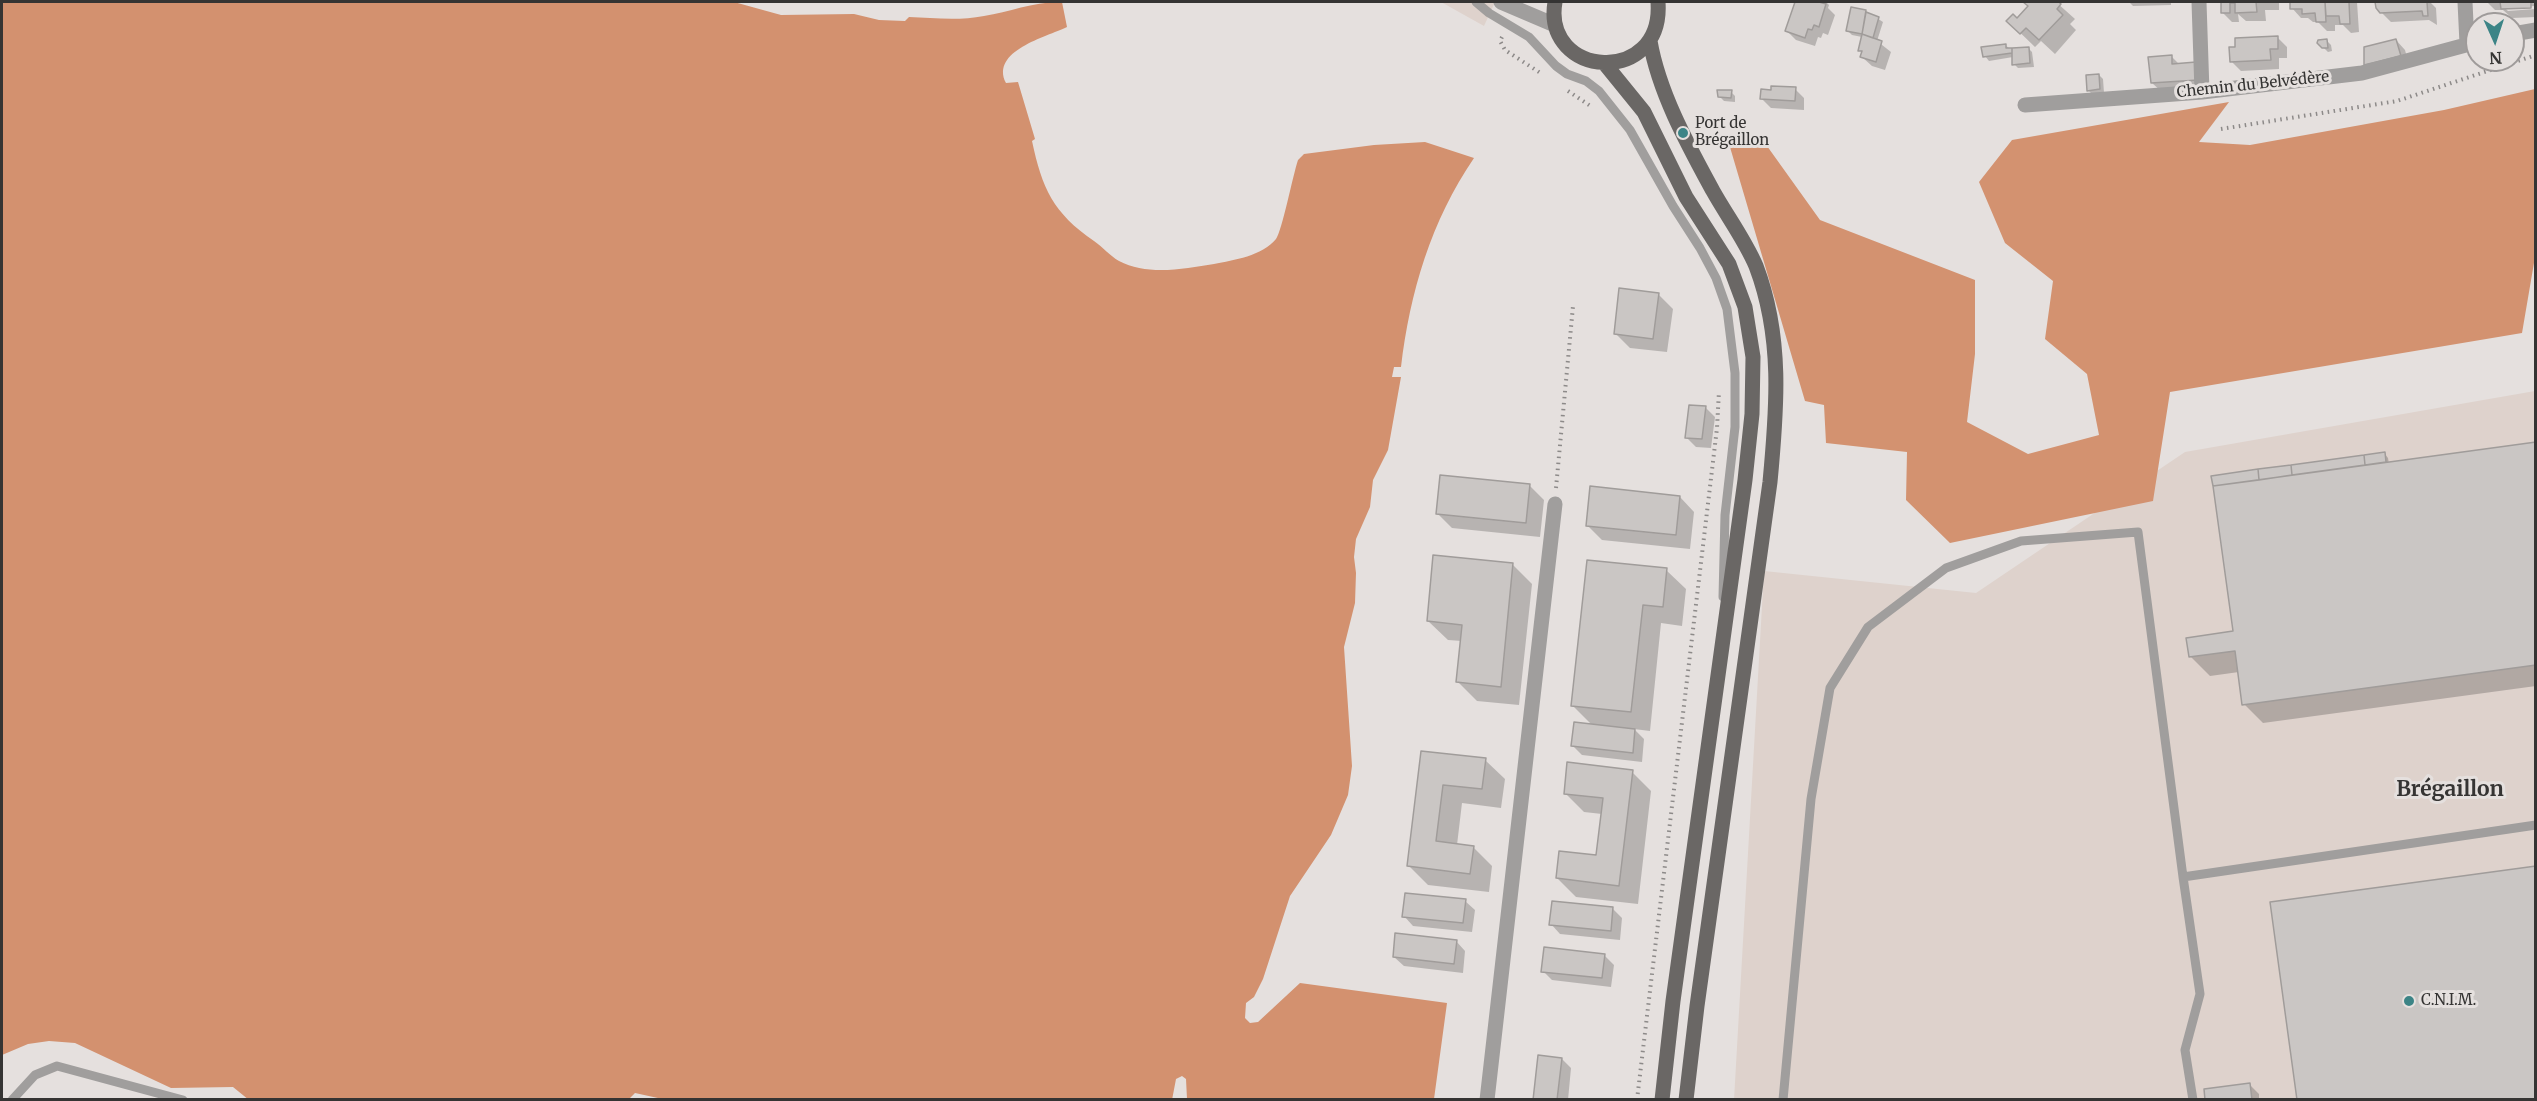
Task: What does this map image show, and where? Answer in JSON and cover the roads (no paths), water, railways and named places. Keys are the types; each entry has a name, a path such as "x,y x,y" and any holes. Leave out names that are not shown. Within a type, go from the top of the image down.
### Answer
{"main road":[{"path":"1555,2 1555,25 1560,38 1574,52 1591,62 1605,64 1630,58 1650,41 1658,21 1658,2"},
{"path":"1650,41 1652,55 1683,134 1755,264 1768,304 1777,358 1776,416 1770,482 1686,1100"},
{"path":"1605,64 1644,112 1686,197 1729,264 1745,307 1753,357 1752,414 1673,1001 1662,1100"}],"street":[{"path":"1501,2 1555,25"},
{"path":"2199,2 2202,92"},
{"name":"Chemin du Belvédère","path":"2025,105 2202,92 2362,74 2465,45"},
{"path":"1487,1100 1555,504"}],"lane":[{"path":"1476,2 1489,13 1529,37 1557,66 1567,74 1586,81 1614,108 1630,130 1716,278 1727,309 1735,373 1735,427 1725,515 1721,653"},
{"path":"1783,1100 1811,799 1830,688 1868,627 1946,568 2021,541 2138,532 2200,994 2185,1050 2193,1100"},
{"path":"2183,877 2535,825"},
{"path":"12,1100 35,1075 57,1066 183,1100"}],"place":[{"name":"Port de Brégaillon","path":"1683,133"},
{"name":"C.N.I.M.","path":"2409,1001"}],"district":[{"name":"Brégaillon","path":"2450,790"}]}
